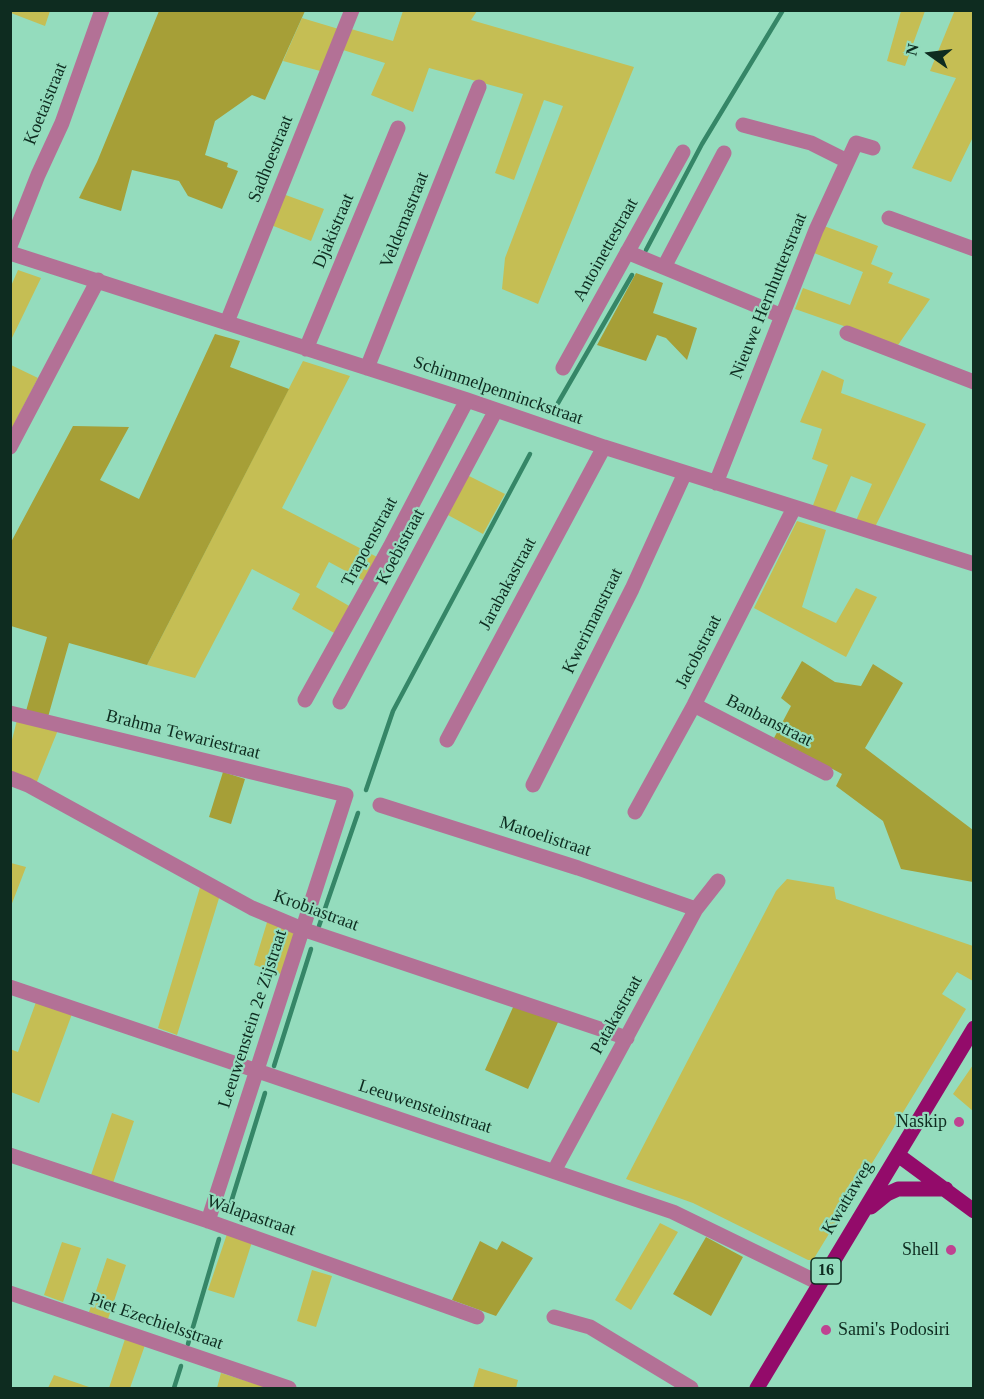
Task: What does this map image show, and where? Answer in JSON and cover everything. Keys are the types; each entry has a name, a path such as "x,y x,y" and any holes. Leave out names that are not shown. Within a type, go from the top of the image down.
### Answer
{"main road":[{"name":"Kwattaweg","path":"757,1389 974,1029"},
{"path":"898,1155 974,1211"},
{"path":"858,1218 880,1198 893,1191 913,1188 946,1190"}],"street":[{"name":"Koetaistraat","path":"10,246 38,175 62,123 102,10"},
{"name":"Sadhoestraat","path":"227,322 352,10"},
{"name":"Veldemastraat","path":"368,368 479,87"},
{"path":"743,124 811,143 847,161"},
{"name":"Djakistraat","path":"306,349 398,128"},
{"name":"Nieuwe Hernhutterstraat","path":"716,483 816,230 847,161 856,143 873,148"},
{"name":"Antoinettestraat","path":"563,368 683,152"},
{"path":"664,267 724,153"},
{"path":"889,218 974,249"},
{"path":"627,252 782,315"},
{"name":"Schimmelpenninckstraat","path":"10,253 467,400 604,447 974,564"},
{"path":"10,447 98,280"},
{"path":"846,333 974,382"},
{"name":"Trapoenstraat","path":"305,700 390,547 467,400"},
{"name":"Koebistraat","path":"340,702 496,410"},
{"name":"Jarabakastraat","path":"447,740 604,447"},
{"name":"Kwerimanstraat","path":"533,785 632,589 685,473"},
{"name":"Jacobstraat","path":"635,812 693,705 794,508"},
{"name":"Banbanstraat","path":"693,705 826,773"},
{"name":"Brahma Tewariestraat","path":"10,713 346,795"},
{"name":"Krobiastraat","path":"10,778 28,785 252,908 302,929 627,1038"},
{"name":"Leeuwenstein 2e Zijstraat","path":"207,1221 346,795"},
{"name":"Matoelistraat","path":"380,805 578,868 696,909"},
{"name":"Patakastraat","path":"554,1171 696,909 718,881"},
{"name":"Leeuwensteinstraat","path":"10,987 673,1212 819,1283"},
{"name":"Walapastraat","path":"10,1155 207,1221 477,1317"},
{"name":"Piet Ezechielsstraat","path":"10,1293 289,1389"},
{"path":"554,1317 590,1328 690,1389"}],"shaded area":[{"path":"11,10 50,11 45,26"},
{"path":"955,10 973,11 974,135 951,182 912,168 956,78 930,71"},
{"path":"159,11 305,11 265,100 252,95 215,121 205,155 228,163 227,167 238,171 222,209 188,196 179,181 132,170 121,211 79,198 97,162"},
{"path":"403,11 477,11 471,20 634,67 538,304 502,289 505,258 563,106 544,100 514,180 495,173 523,94 429,68 413,112 371,95 385,63 343,50 351,29 393,41"},
{"path":"901,11 925,11 905,66 887,61"},
{"path":"302,18 342,30 324,72 283,61"},
{"path":"283,194 324,209 311,241 271,225"},
{"path":"824,226 878,246 871,264 893,273 888,283 930,299 898,345 795,309 803,288 850,305 863,272 814,253"},
{"path":"18,270 41,278 11,340 11,286"},
{"path":"636,273 663,283 653,313 697,328 687,360 666,338 657,335 646,361 597,345"},
{"path":"215,334 240,341 230,367 289,389 147,665 69,643 48,717 26,711 47,637 11,626 10,544 73,426 129,427 100,480 139,499"},
{"path":"303,361 350,376 282,508 379,558 366,582 329,562 316,587 351,607 336,634 292,609 300,594 252,569 195,678 147,665"},
{"path":"11,365 38,378 11,430"},
{"path":"822,370 844,380 841,393 926,424 874,529 855,523 872,484 851,476 834,515 812,508 828,465 812,459 822,429 800,422"},
{"path":"467,475 505,494 483,534 446,514"},
{"path":"797,521 826,530 802,607 836,623 856,588 877,597 846,657 754,608"},
{"path":"802,661 835,682 861,686 873,664 903,683 865,748 973,830 973,882 901,869 883,821 836,786 842,774 774,738 791,706 781,698"},
{"path":"17,720 58,730 36,784 11,773 11,744"},
{"path":"223,772 245,779 231,824 209,817"},
{"path":"10,863 26,867 11,906"},
{"path":"787,879 834,887 836,899 973,946 973,981 957,972 942,994 966,1009 813,1260 808,1260 693,1203 626,1179 776,891"},
{"path":"201,884 220,895 177,1035 158,1028"},
{"path":"268,919 294,932 284,975 254,965"},
{"path":"36,1002 72,1014 39,1103 11,1092 10,1049 18,1052"},
{"path":"514,1005 559,1020 528,1089 485,1070"},
{"path":"973,1065 973,1111 953,1094"},
{"path":"112,1113 134,1121 113,1183 91,1175"},
{"path":"660,1223 678,1232 631,1310 615,1300"},
{"path":"227,1234 252,1242 234,1298 208,1290"},
{"path":"706,1237 743,1257 711,1316 673,1294"},
{"path":"480,1241 497,1250 502,1241 533,1258 496,1316 452,1300"},
{"path":"62,1242 81,1248 63,1302 44,1295"},
{"path":"107,1258 126,1265 108,1319 89,1312"},
{"path":"312,1270 332,1276 316,1327 297,1321"},
{"path":"125,1339 145,1345 130,1388 109,1388"},
{"path":"479,1368 518,1380 516,1388 473,1388"},
{"path":"221,1373 269,1388 217,1388"},
{"path":"54,1375 86,1386 92,1388 48,1388"}],"waterway":[{"path":"646,250 702,144 783,10"},
{"path":"558,403 632,275"},
{"path":"366,790 393,711 530,454"},
{"path":"319,926 358,813"},
{"path":"274,1066 311,949"},
{"path":"228,1212 265,1093"},
{"path":"188,1344 219,1239"},
{"path":"174,1388 181,1366"}],"place":[{"name":"Naskip","path":"959,1122"},
{"name":"Shell","path":"951,1250"},
{"name":"Sami's Podosiri","path":"826,1330"}]}
